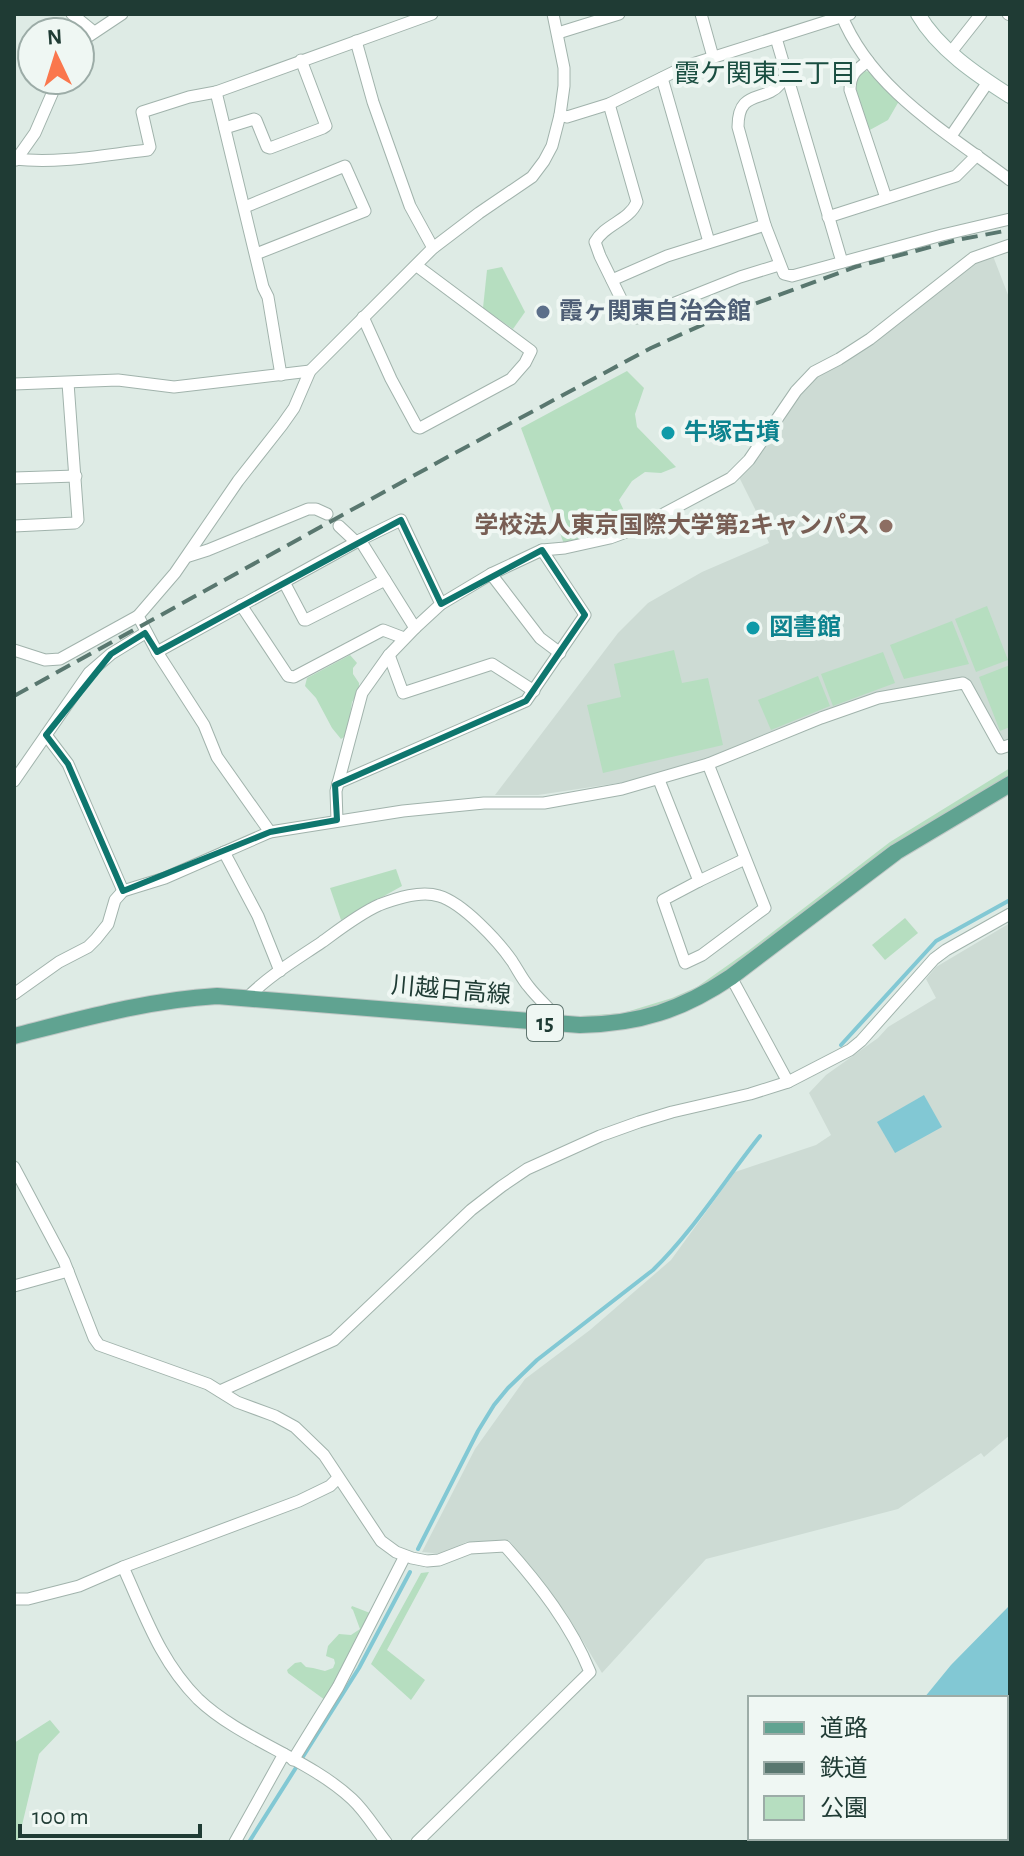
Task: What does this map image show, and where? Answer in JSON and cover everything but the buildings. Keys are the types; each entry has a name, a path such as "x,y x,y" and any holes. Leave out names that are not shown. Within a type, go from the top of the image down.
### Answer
{"main road":[{"name":"川越日高線","path":"14,1036 129,1008 188,997 217,996 562,1024 604,1024 650,1017 693,1000 731,977 896,852 1010,784"}],"street":[{"path":"96,31 122,14"},
{"path":"15,159 81,159 148,150 150,147 142,112 216,92 432,14"},
{"path":"14,650 45,660 60,659 138,616 188,556 238,481 294,408 310,371 433,248 532,177 552,146 560,115 564,68 553,14"},
{"path":"558,33 619,14"},
{"path":"701,14 713,57"},
{"path":"918,14 951,52 1010,96"},
{"path":"951,52 981,14"},
{"path":"560,115 567,117 609,104 686,66 844,15 868,61 902,99 1010,180"},
{"path":"776,38 842,262"},
{"path":"356,41 373,102 410,206 433,248"},
{"path":"225,128 254,119 270,148 326,126 301,60"},
{"path":"868,61 855,70 850,90 886,198"},
{"path":"787,72 779,86 748,100 738,114 738,127 765,225 784,274 792,276 1010,219"},
{"path":"662,78 709,242"},
{"path":"951,136 988,82"},
{"path":"216,92 268,297 281,375"},
{"path":"15,159 35,133 51,96"},
{"path":"609,104 637,202 632,212 598,236 595,242 629,315 637,318 779,265"},
{"path":"828,217 956,176 977,155"},
{"path":"245,207 345,166 365,211 256,254"},
{"path":"612,280 667,256 765,225"},
{"path":"337,820 336,791 362,693 404,638 441,604 491,574 542,550 610,538 637,528 731,478 749,460 796,391 814,372 870,339 973,258 1010,245"},
{"path":"363,317 417,427 511,379 531,351 417,266"},
{"path":"14,384 118,380 174,387 310,371"},
{"path":"14,526 75,523 78,520 68,383"},
{"path":"14,478 76,476"},
{"path":"188,556 308,509 327,514"},
{"path":"157,652 401,520 441,604"},
{"path":"339,526 358,541 415,628"},
{"path":"338,783 526,701 585,615 542,550"},
{"path":"491,574 540,638 560,653"},
{"path":"284,582 306,620 385,580"},
{"path":"241,605 288,676 294,677 383,630 404,638"},
{"path":"138,616 145,633 204,725 217,757 270,832"},
{"path":"14,781 89,673 100,662 145,633"},
{"path":"389,655 403,693 492,664 534,691"},
{"path":"14,994 59,962 88,947 108,924 115,900 123,891 165,878 270,832 403,811 484,803 544,803 622,789 708,764 878,698 963,683 1001,748 1010,745"},
{"path":"46,735 68,764 123,891"},
{"path":"708,764 765,908 702,955 685,963 663,900 745,859"},
{"path":"659,780 699,881"},
{"path":"224,852 258,916 280,971"},
{"path":"248,997 263,982 355,919 378,906 427,894 455,903 495,941 529,987 562,1024"},
{"path":"220,1391 334,1340 471,1210 527,1169 639,1122 788,1082 850,1050 934,959 1010,914"},
{"path":"731,977 788,1082"},
{"path":"14,1167 68,1271 99,1345 197,1380 237,1402 295,1427 324,1455 381,1541 396,1552 427,1561 439,1560 470,1548 505,1546 553,1604 590,1672 417,1842"},
{"path":"14,1286 68,1271"},
{"path":"14,1599 28,1599 79,1586 299,1501 330,1486 338,1478"},
{"path":"235,1842 338,1687 405,1556"},
{"path":"123,1567 161,1653 200,1701 306,1767 352,1800 386,1842"}],"highlighted area":[{"path":"401,520 441,604 542,550 585,615 526,701 335,785 337,820 270,832 123,891 68,764 46,735 111,654 145,633 157,652"}],"shaded area":[{"name":"学校法人東京国際大学第2キャンパス","path":"993,256 1010,300 1010,741 1002,741 967,677 924,685 691,765 625,782 538,795 495,795 618,633 648,603 702,572 769,543 739,477 773,437 801,392 817,374 978,259"},
{"path":"1010,923 1010,1435 984,1457 981,1453 898,1509 706,1559 602,1673 566,1613 509,1540 466,1542 443,1554 422,1552 475,1449 525,1379 590,1330 671,1260 735,1172 816,1145 831,1135 809,1093 826,1075 878,1038 888,1027 936,998 926,979 936,967"}],"green space":[{"path":"860,72 871,72 899,101 888,120 868,131 855,85"},
{"path":"502,267 525,312 513,329 483,308 487,270"},
{"path":"627,371 644,388 635,414 637,427 676,467 661,473 645,472 632,481 619,500 631,526 564,544 521,428"},
{"path":"987,606 1008,660 976,672 955,619"},
{"path":"952,621 969,664 904,679 890,645"},
{"path":"674,650 682,683 708,678 723,745 603,773 587,705 621,697 614,664"},
{"path":"883,652 895,683 833,706 821,674"},
{"path":"350,655 357,663 353,674 359,683 359,692 352,702 347,735 341,739 305,686 307,678"},
{"path":"1010,665 1010,727 1000,731 979,677"},
{"path":"818,676 830,706 771,730 758,700"},
{"path":"1010,768 1010,776 906,837 724,974 686,997 616,1017 567,1017 623,1013 697,987 890,842"},
{"path":"396,869 402,886 341,920 330,888"},
{"path":"905,918 918,933 885,960 872,945"},
{"path":"429,1572 387,1650 425,1680 411,1700 371,1664 421,1573"},
{"path":"352,1606 370,1613 325,1700 287,1670 301,1662 306,1667 325,1671 333,1668 334,1659 326,1656 328,1646 339,1634 351,1635 360,1629"},
{"path":"50,1720 60,1732 39,1754 18,1842 14,1842 14,1743"}],"water":[{"path":"924,1095 942,1127 895,1153 877,1122"},
{"path":"1010,1605 1010,1842 805,1842 1008,1840 1008,1696 926,1696 951,1665"}],"waterway":[{"path":"841,1045 936,941 1010,900"},
{"path":"418,1549 478,1431 508,1388 537,1360 653,1270 695,1222 760,1136"},
{"path":"249,1842 359,1668 410,1572"}],"railway":[{"path":"14,696 651,348 724,315 855,267 957,240 1010,230"}],"place":[{"name":"霞ヶ関東自治会館","path":"543,312"},
{"name":"牛塚古墳","path":"668,433"},
{"name":"学校法人東京国際大学第2キャンパス","path":"886,526"},
{"name":"図書館","path":"753,628"}],"district":[{"name":"霞ケ関東三丁目","path":"765,74"}]}
